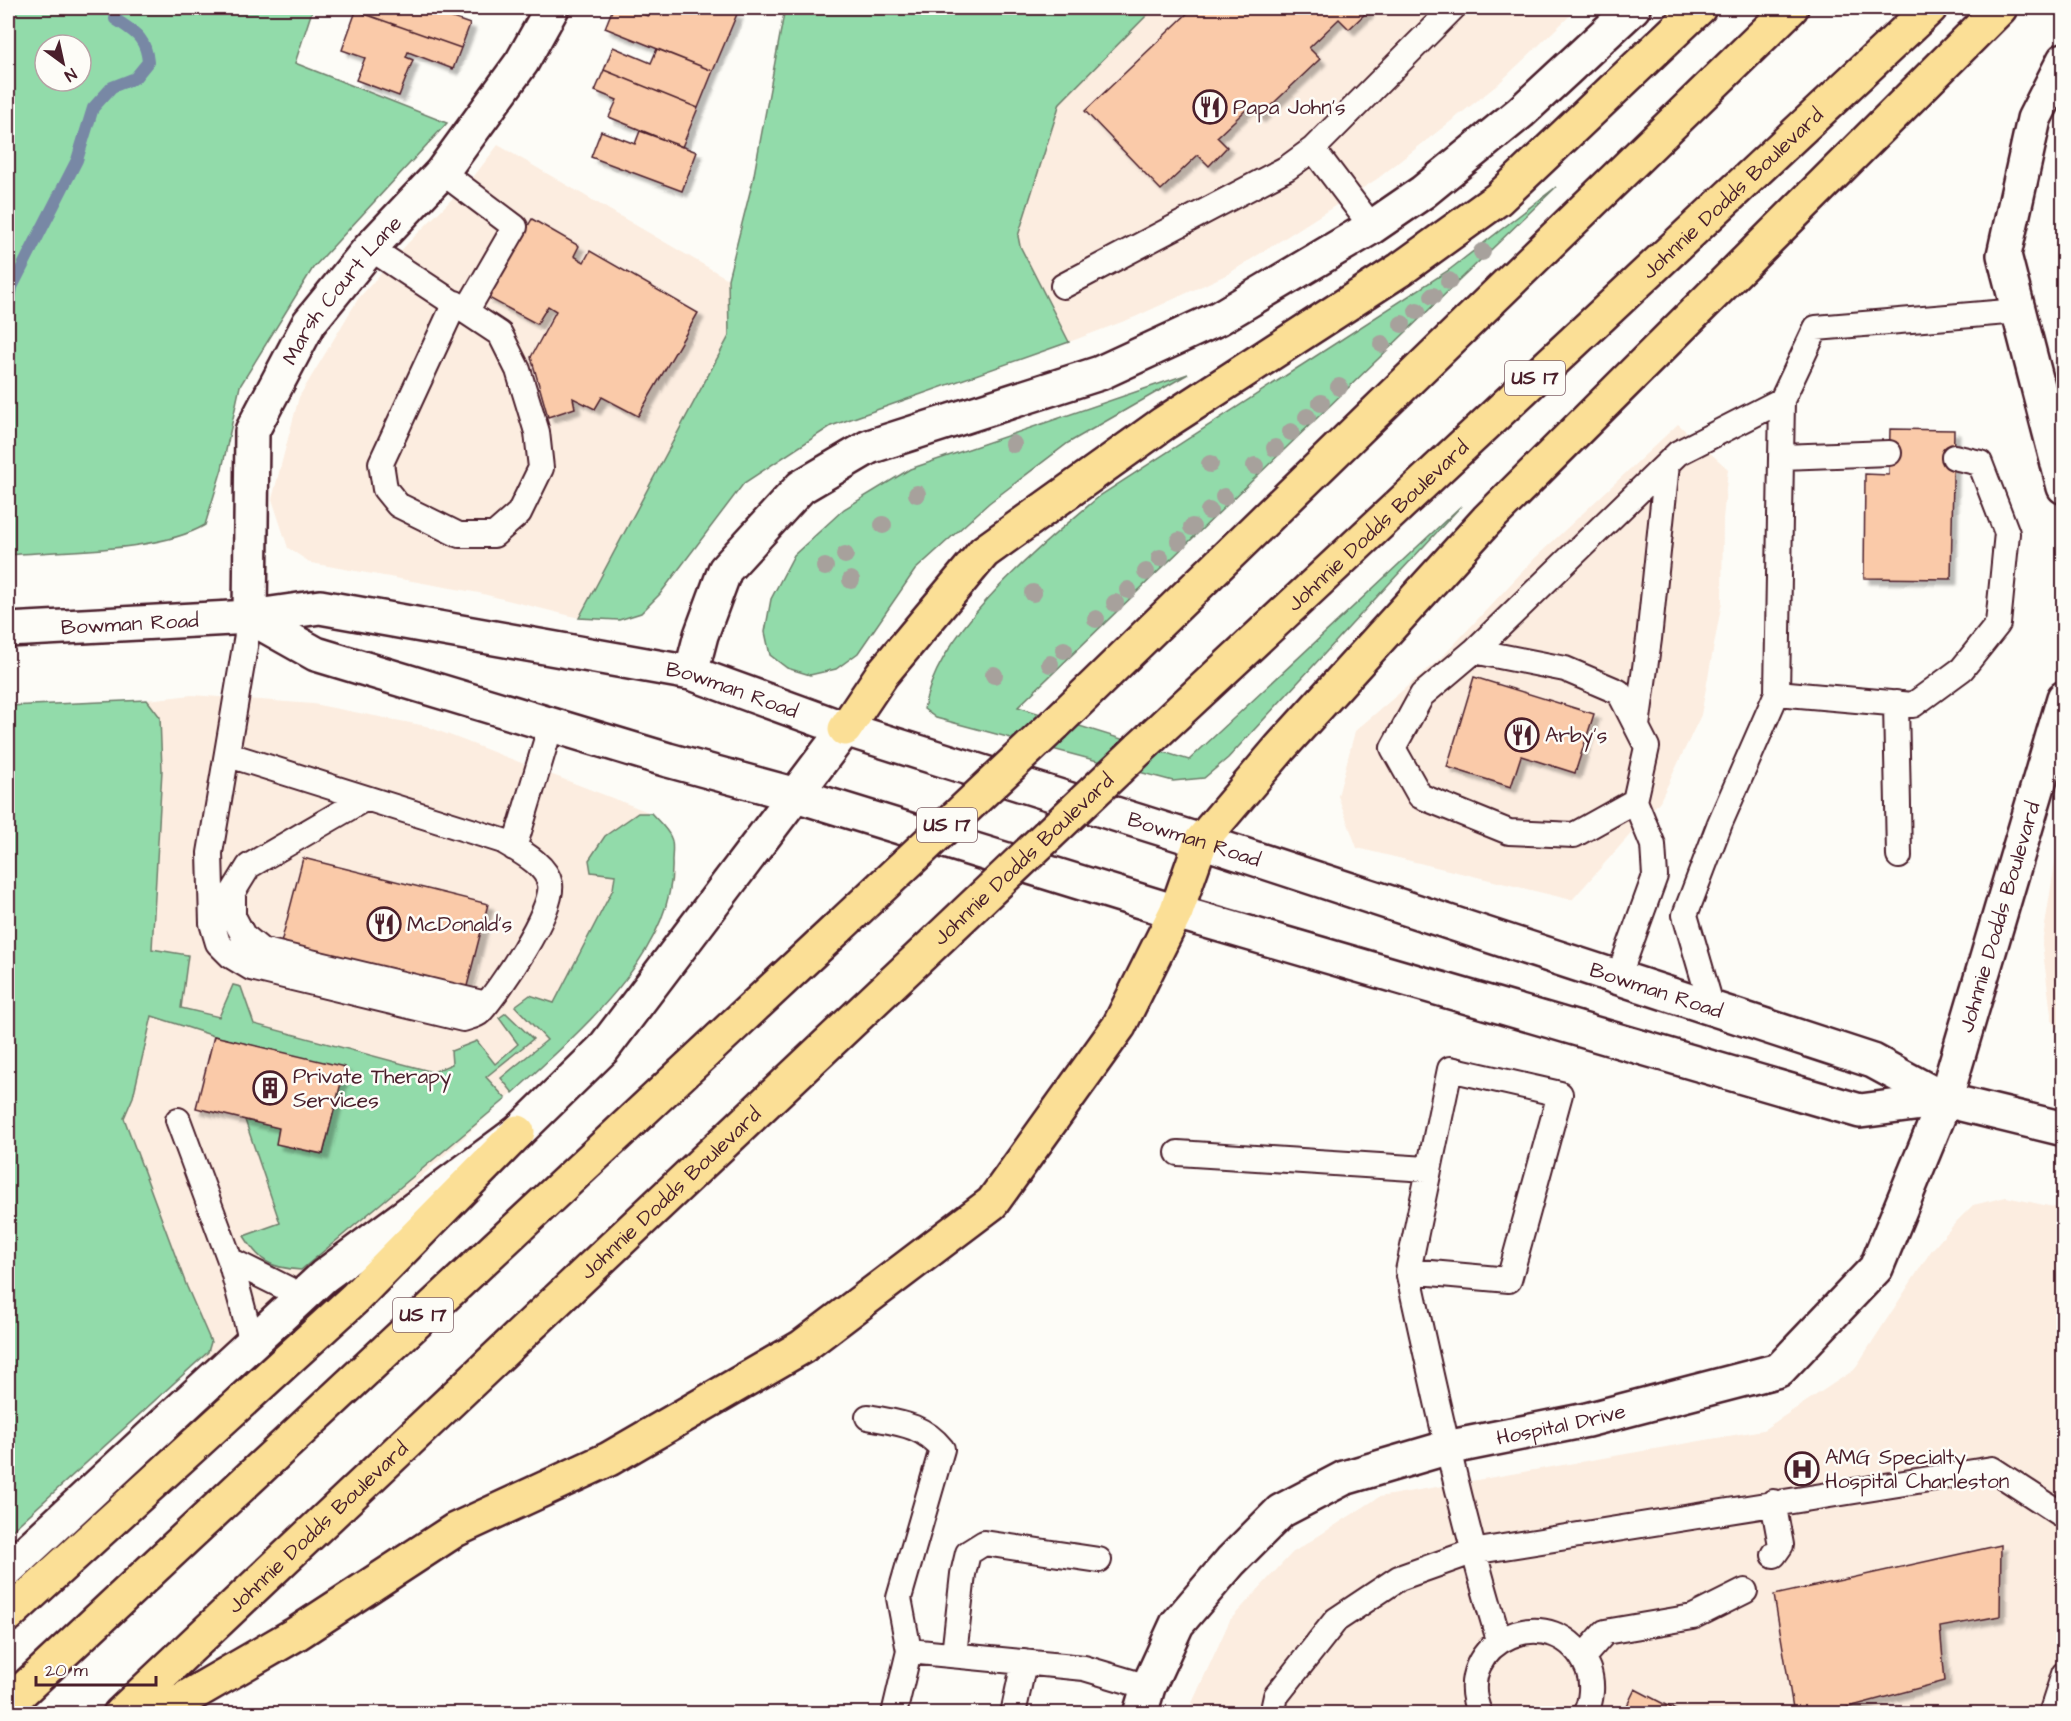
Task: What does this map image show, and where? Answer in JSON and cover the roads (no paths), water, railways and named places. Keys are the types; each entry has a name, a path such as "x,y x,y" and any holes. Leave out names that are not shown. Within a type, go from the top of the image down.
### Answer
{"highway":[{"path":"845,729 882,674 984,552 1164,423 1401,269 1498,199 1699,8"},
{"name":"US 17","path":"8,1704 1054,724 1791,8"},
{"name":"Johnnie Dodds Boulevard","path":"120,1713 1139,749 1930,8"},
{"path":"158,1713 296,1634 455,1530 609,1459 802,1347 992,1203 1119,1026 1176,912 1201,842 1280,748 1487,520 2000,8"},
{"path":"8,1615 354,1299 518,1132"}],"main road":[{"name":"Marsh Court Lane","path":"250,617 252,431 309,323 370,248 442,172 522,62 542,31 552,8"},
{"path":"691,673 701,635 725,570 801,487 869,447 1100,373 1219,318 1372,227 1423,192 1521,112 1633,8"},
{"path":"2064,60 2034,119 2004,255 2064,487"},
{"name":"Bowman Road","path":"8,630 250,617 320,607 691,673 845,729 1201,842 1873,1061 1946,1100 2064,1129"},
{"name":"Bowman Road","path":"250,617 316,654 551,725 796,795 1176,912 1860,1112 1946,1100"},
{"name":"Johnnie Dodds Boulevard","path":"1946,1100 2061,719"},
{"path":"8,1569 324,1276 518,1132 603,1049 845,729"},
{"name":"Hospital Drive","path":"1144,1700 1176,1624 1231,1561 1281,1511 1344,1478 1446,1448 1587,1420 1779,1370 1876,1268 1946,1100"}],"lane":[{"path":"1063,286 1287,168 1313,149 1453,8"},
{"path":"1313,149 1372,227"},
{"path":"370,248 461,306 500,334 509,347 537,432 541,468 519,513 494,534 459,535 398,505 385,489 381,463 461,306 515,227 442,172"},
{"path":"1712,1008 1685,915 1720,823 1777,693 1782,400 1816,328 2019,312"},
{"path":"1635,801 1574,835 1509,832 1420,796 1393,748 1422,695 1474,651 1678,453 1782,400"},
{"path":"1782,457 1889,453"},
{"path":"1777,693 1913,705 1962,669 1998,624 2007,533 1980,463 1954,457"},
{"path":"1637,726 1649,639 1667,464"},
{"path":"229,755 503,841 541,868 549,881 551,896 532,938 479,1014 463,1019 251,968 231,956 218,943 212,923 210,853 229,755 250,617"},
{"path":"1474,651 1565,669 1619,692 1647,747 1635,801 1653,845 1655,876 1618,978"},
{"path":"1896,703 1899,856"},
{"path":"514,848 551,725"},
{"path":"366,798 249,866 234,892 233,916 243,935 261,950 486,1004"},
{"path":"1408,1271 1509,1280 1560,1094 1450,1069 1427,1169 1408,1271 1446,1448 1472,1552 1498,1640"},
{"path":"178,1120 230,1260 252,1343"},
{"path":"1178,1153 1427,1169"},
{"path":"230,1260 302,1296"},
{"path":"868,1418 913,1425 932,1436 942,1449 900,1598 909,1651 894,1713"},
{"path":"1272,1713 1276,1696 1336,1620 1399,1578 1472,1552 1773,1502 1992,1469 2064,1516"},
{"path":"1773,1502 1781,1545 1774,1555"},
{"path":"954,1655 963,1574 968,1553 984,1543 1099,1560"},
{"path":"1583,1657 1605,1632 1693,1617 1745,1591"},
{"path":"1480,1713 1474,1687 1477,1669 1486,1653 1498,1640 1526,1631 1554,1633 1571,1643 1583,1657 1590,1674 1591,1692 1585,1713"},
{"path":"909,1651 1084,1668 1144,1700"},
{"path":"1013,1713 1024,1662"},
{"path":"2051,1713 2064,1674"}],"waterway":[{"path":"8,312 12,287 77,160 93,108 112,87 135,78 148,62 142,41 115,19 117,8"}],"place":[{"name":"Papa John's","path":"1210,107"},
{"name":"Arby's","path":"1522,735"},
{"name":"McDonald's","path":"384,924"},
{"name":"Private Therapy Services","path":"270,1088"},
{"name":"AMG Specialty Hospital Charleston","path":"1802,1469"}]}
